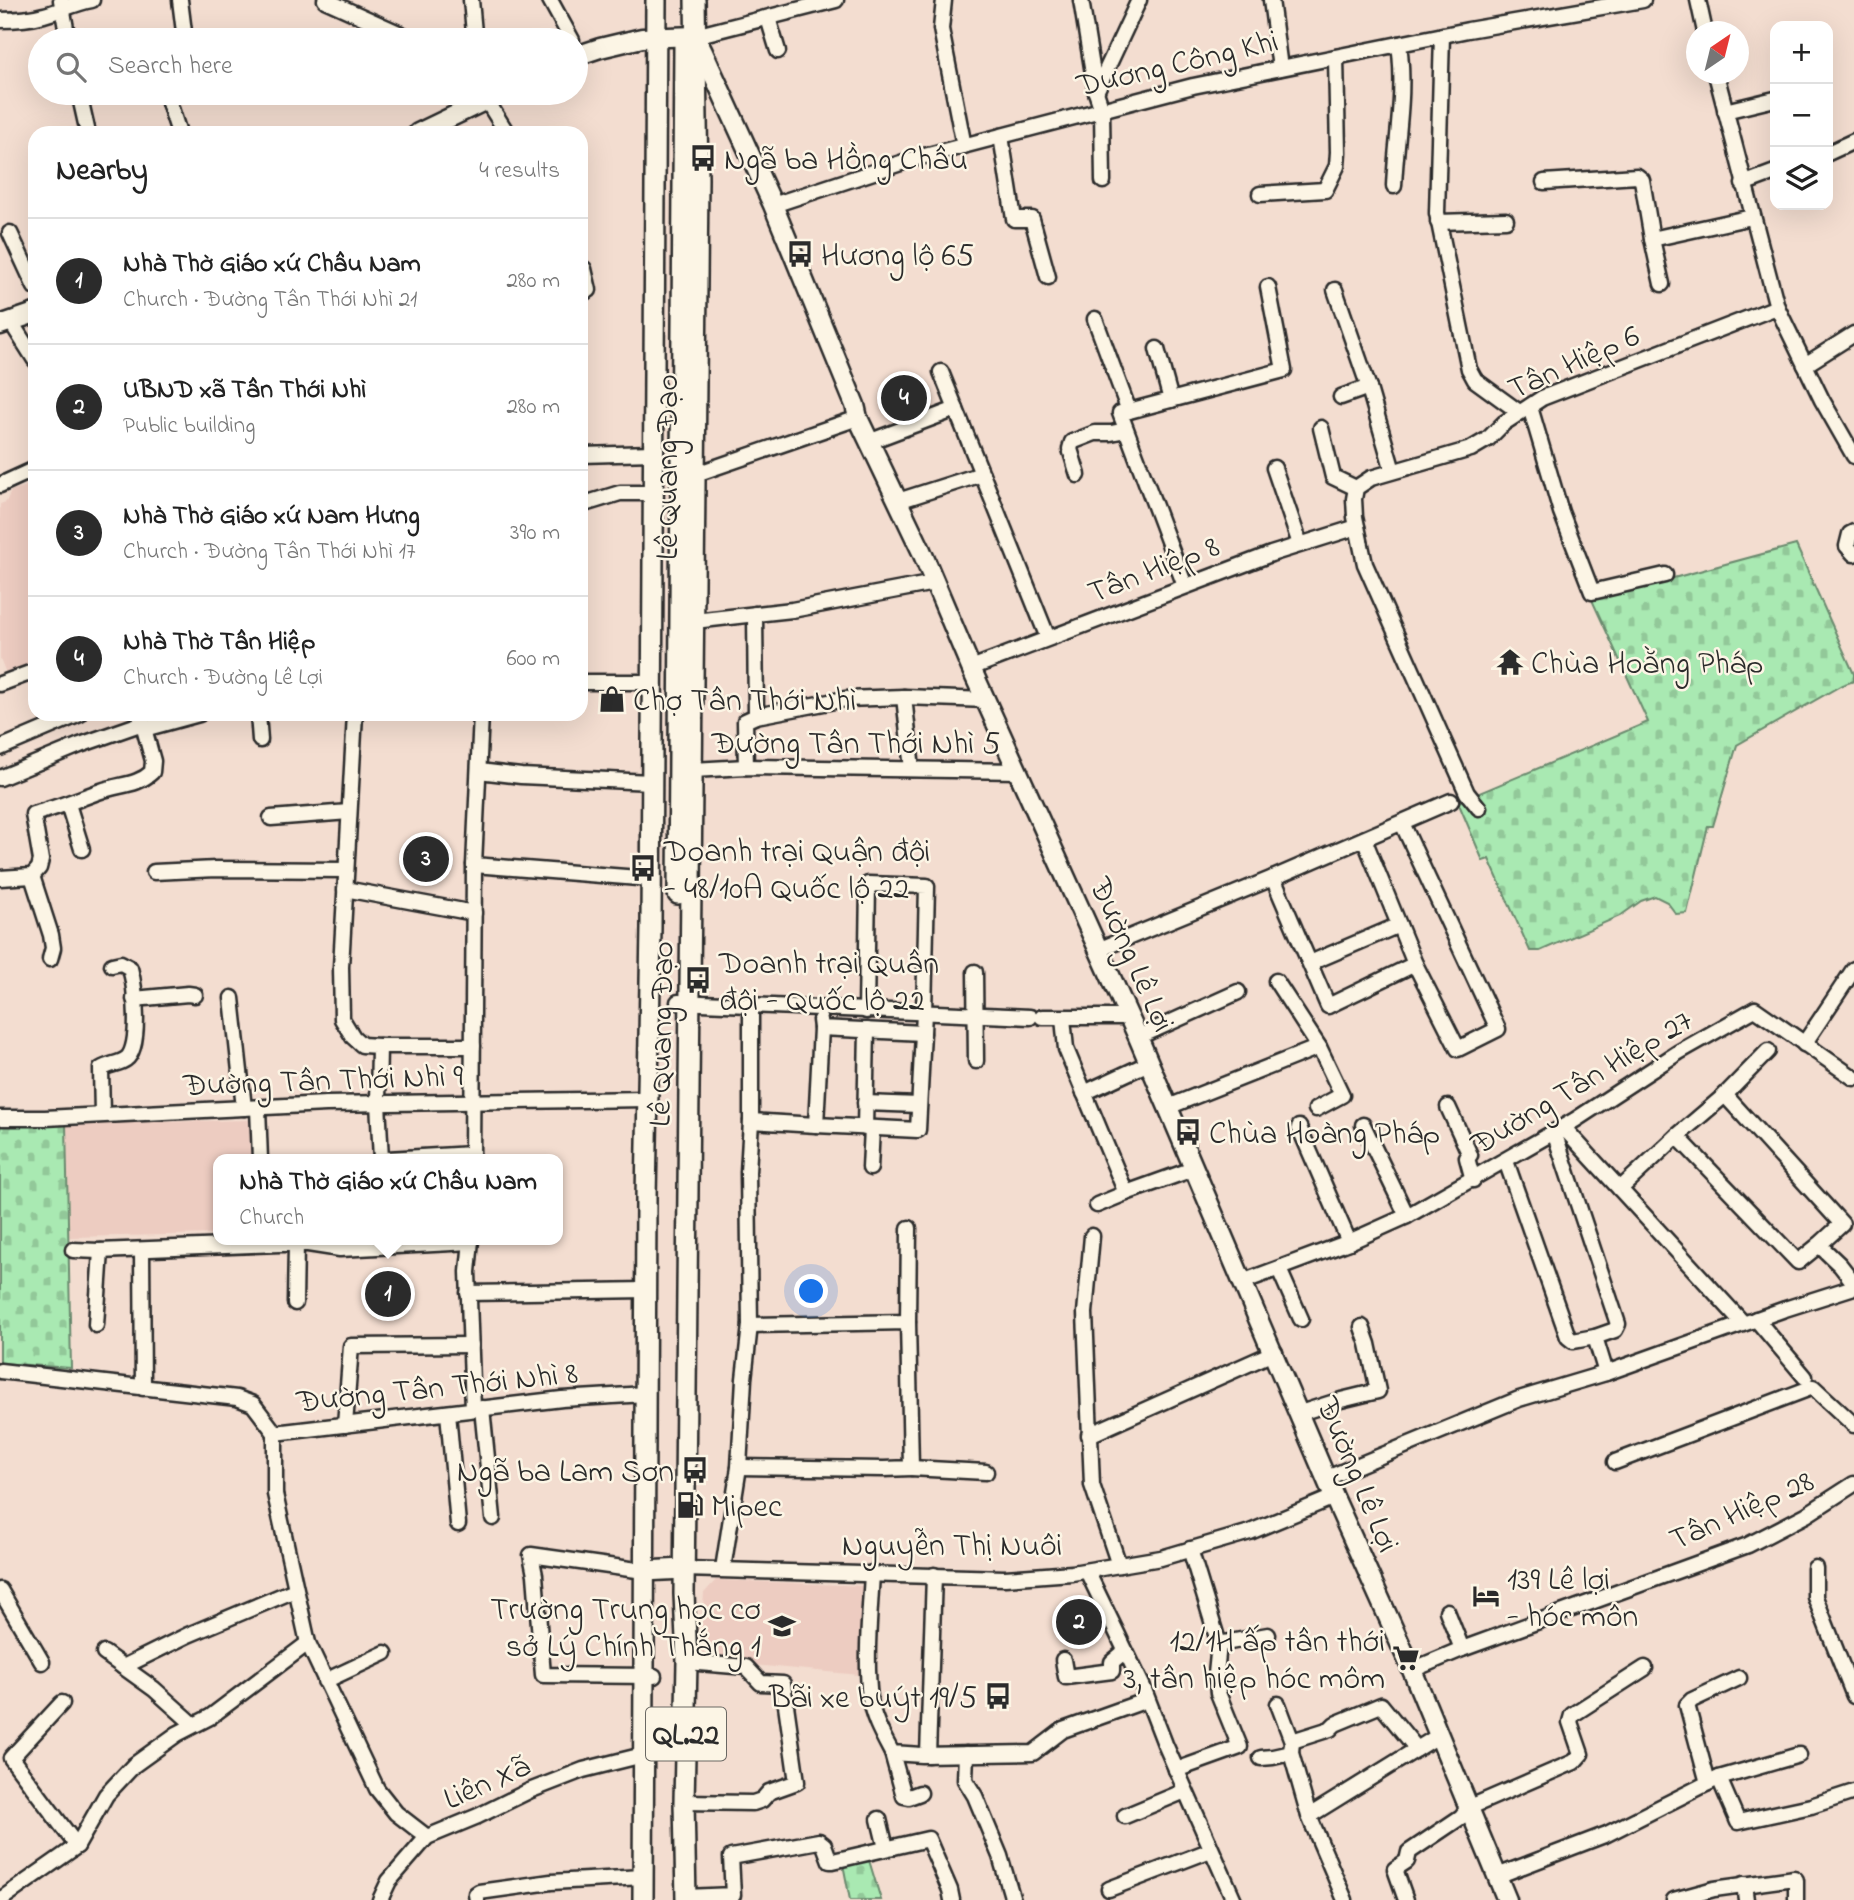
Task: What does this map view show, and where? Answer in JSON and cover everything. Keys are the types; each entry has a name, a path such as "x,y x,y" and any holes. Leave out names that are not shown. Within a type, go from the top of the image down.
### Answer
{"highway":[{"name":"Lê Quang Đạo","path":"656,0 676,37 684,1001"},
{"name":"Lê Quang Đạo","path":"643,1900 643,1755 649,1676 665,1570 693,770 698,179 676,37 667,0"},
{"name":"Lê Quang Đạo","path":"682,1899 665,1570 646,1394 646,1290 653,453 676,37 684,0"},
{"name":"Lê Quang Đạo","path":"682,1899 687,1662 665,1570 676,37 695,0"},
{"name":"Lê Quang Đạo","path":"649,1676 653,1900"}],"main road":[{"path":"588,48 676,37"},
{"name":"Đường Lê Lợi","path":"676,37 773,205 858,418 871,441 1138,1037 1412,1670 1507,1900"},
{"path":"431,126 471,105"},
{"path":"5,324 28,316"}],"street":[{"path":"0,20 34,18 62,4 92,0"},
{"path":"180,0 184,28"},
{"path":"324,0 387,28"},
{"path":"471,0 474,28"},
{"path":"550,0 565,28"},
{"path":"676,37 768,18 833,0"},
{"path":"944,0 941,29 964,146"},
{"path":"1081,0 1096,92 1102,110 1103,181"},
{"path":"1096,92 1139,0"},
{"path":"1271,0 1280,68"},
{"name":"Dương Công Khi","path":"773,205 913,159 1193,86 1442,35 1643,0"},
{"path":"1698,0 1703,21"},
{"path":"62,4 66,28"},
{"path":"768,18 778,51"},
{"path":"1442,35 1436,177 1438,222 1469,369 1475,380 1524,410 1592,592 1665,575"},
{"path":"1394,186 1395,153 1402,112 1399,44"},
{"path":"1260,194 1325,190 1337,166 1336,57"},
{"path":"1718,84 1777,307 1822,400 1854,456"},
{"path":"1725,111 1770,100"},
{"path":"82,105 86,126"},
{"path":"170,105 177,126"},
{"path":"494,105 504,126"},
{"path":"1001,136 1014,219 1032,219 1048,277"},
{"path":"1833,151 1854,141"},
{"path":"1743,184 1770,174"},
{"path":"1544,183 1637,176 1642,180 1662,284"},
{"path":"1652,239 1752,217"},
{"path":"1438,222 1506,220"},
{"path":"10,233 28,272"},
{"path":"1185,586 1120,413 1284,370 1268,287"},
{"path":"1335,290 1369,387 1393,471"},
{"name":"Tân Hiệp 6","path":"1356,488 1371,478 1471,449 1542,398 1777,307"},
{"path":"1095,319 1129,411"},
{"path":"5,324 28,352"},
{"path":"1805,365 1854,334"},
{"path":"1157,349 1171,400"},
{"path":"942,372 1048,638"},
{"path":"1341,397 1369,387"},
{"path":"871,441 956,409"},
{"path":"696,474 858,418"},
{"path":"1321,428 1333,477 1356,488 1353,499 1365,564 1467,793 1479,808"},
{"path":"1078,475 1070,449 1072,442 1096,433 1126,430"},
{"path":"588,455 653,453"},
{"path":"1274,468 1300,544"},
{"path":"0,485 28,472"},
{"path":"898,501 982,474"},
{"path":"588,503 620,493 653,493"},
{"name":"Tân Hiệp 8","path":"971,668 1185,586 1300,544 1357,527"},
{"path":"1854,531 1850,534 1847,546 1854,554"},
{"path":"694,621 792,610 934,583"},
{"path":"755,614 756,716"},
{"path":"0,684 28,674"},
{"path":"588,682 652,682"},
{"path":"904,697 912,769"},
{"path":"746,767 745,722 756,716 845,699 904,697 987,700"},
{"path":"0,748 64,721"},
{"path":"259,721 260,740"},
{"path":"355,721 341,967 342,1018 353,1037 362,1045 473,1046"},
{"path":"472,1154 474,865 481,721"},
{"path":"0,778 142,722 153,761 152,772 142,781 104,789 68,804 33,814 41,860 39,868 32,876 0,878"},
{"name":"Đường Tân Thới Nhì 5","path":"693,770 746,767 1019,771"},
{"path":"479,771 535,777 651,782"},
{"path":"1098,950 1451,801"},
{"path":"68,804 82,849"},
{"path":"271,818 349,812"},
{"path":"1364,839 1415,964 1458,1049 1498,1029 1402,823"},
{"path":"474,865 651,879"},
{"path":"154,872 216,869 346,870"},
{"path":"32,876 51,935 50,958"},
{"path":"1273,878 1328,1006 1415,964"},
{"path":"751,1121 918,1130 927,886 868,884 866,1011"},
{"path":"345,889 474,913"},
{"path":"1310,962 1399,925"},
{"path":"102,1114 101,1069 125,1060 134,1052 136,1021 130,968 121,963 112,965"},
{"path":"1854,969 1804,1045 1854,1078"},
{"path":"975,972 976,1061"},
{"path":"1276,981 1319,1047 1342,1095 1316,1109"},
{"path":"1138,1037 1238,992"},
{"path":"134,999 188,993 195,995"},
{"path":"232,998 259,1154"},
{"path":"684,1001 976,1015 1128,1017"},
{"path":"723,1569 739,1467 750,1325 748,1172 751,1006"},
{"path":"816,1125 821,1028 818,1009"},
{"name":"Đường Tân Hiệp 27","path":"1242,1282 1349,1242 1407,1216 1559,1130 1679,1052 1755,1009 1804,1045"},
{"path":"1063,1018 1066,1049 1126,1193"},
{"path":"821,1028 923,1033"},
{"path":"867,1030 865,1103 870,1168"},
{"path":"379,1046 381,1154"},
{"path":"1168,1107 1319,1047"},
{"path":"1620,1189 1725,1095 1768,1051"},
{"path":"1084,1093 1149,1063"},
{"path":"1677,1136 1798,1262 1819,1245 1842,1224 1725,1095"},
{"name":"Đường Tân Thới Nhì 9","path":"0,1118 378,1103 648,1099"},
{"path":"865,1103 919,1105"},
{"path":"1448,1107 1470,1156 1466,1158 1473,1180"},
{"path":"1363,1125 1407,1216"},
{"path":"1299,1127 1349,1242"},
{"path":"1559,1130 1805,1377"},
{"path":"1506,1161 1568,1337 1573,1341 1615,1330 1618,1324 1559,1130"},
{"path":"1097,1205 1193,1169"},
{"path":"909,1227 911,1468"},
{"path":"1092,1236 1085,1313 1092,1485 1119,1565"},
{"path":"73,1250 142,1250 218,1245"},
{"path":"295,1303 296,1245"},
{"path":"305,1245 340,1249 359,1245"},
{"path":"471,1245 468,1293 471,1345 493,1518"},
{"path":"1327,1478 1519,1399 1606,1373 1854,1285 1840,1265 1819,1245"},
{"path":"142,1250 143,1388"},
{"path":"96,1325 101,1251"},
{"path":"1279,1269 1301,1319"},
{"path":"468,1293 646,1290"},
{"path":"750,1325 908,1322"},
{"path":"1300,1413 1378,1391 1362,1327"},
{"path":"1595,1337 1606,1373"},
{"path":"345,1425 351,1346 471,1345"},
{"path":"1089,1435 1275,1352"},
{"name":"Đường Tân Thới Nhì 8","path":"0,1371 237,1398 249,1401 275,1433 562,1399 646,1394"},
{"path":"1615,1462 1813,1387 1854,1425"},
{"path":"448,1413 458,1524"},
{"path":"275,1433 275,1494 308,1643 377,1789 396,1813 428,1837"},
{"path":"739,1467 911,1468 986,1472"},
{"name":"Tân Hiệp 28","path":"1412,1670 1462,1648 1748,1545 1806,1515 1854,1483"},
{"name":"Nguyễn Thị Nuôi","path":"649,1676 543,1675 531,1555 665,1570 723,1569 1005,1578 1087,1571 1161,1558 1250,1532 1335,1497"},
{"path":"1176,1770 1240,1747 1218,1693 1216,1674 1219,1644 1190,1549"},
{"path":"1815,1568 1815,1597 1854,1696"},
{"path":"1087,1571 1147,1700 1234,1900"},
{"path":"872,1573 870,1699 877,1723 892,1753 904,1796 920,1793"},
{"path":"928,1755 934,1575"},
{"path":"0,1590 42,1662"},
{"path":"123,1667 188,1635 295,1590"},
{"path":"1447,1611 1462,1648"},
{"path":"1219,1644 1268,1635"},
{"path":"0,1900 77,1846 106,1795 134,1765 193,1724 209,1717 308,1643"},
{"path":"1063,1660 1066,1677 1112,1671 1112,1661 1125,1651"},
{"path":"104,1653 154,1689 193,1724"},
{"path":"326,1681 385,1653"},
{"path":"684,1802 753,1802 762,1800 769,1792 797,1782 783,1684 761,1683 746,1667 687,1662"},
{"path":"1406,1900 1396,1868 1407,1861 1409,1852 1461,1817 1468,1808 1574,1762 1581,1754 1570,1721 1572,1715 1645,1668"},
{"path":"1739,1678 1692,1700 1687,1705 1714,1780 1738,1822 1811,1806 1854,1792"},
{"path":"892,1753 1032,1753 1063,1730 1147,1700"},
{"path":"62,1703 11,1758 77,1846"},
{"path":"1278,1704 1309,1816 1345,1900"},
{"path":"1261,1758 1273,1758 1339,1722 1381,1705 1417,1749"},
{"path":"1309,1816 1438,1736"},
{"path":"966,1754 965,1780 975,1796 1000,1856 1013,1900"},
{"name":"Liên Xã","path":"380,1900 389,1881 428,1837 583,1770 643,1755"},
{"path":"1497,1876 1606,1834 1714,1780 1799,1755"},
{"path":"1125,1816 1185,1791"},
{"path":"879,1819 886,1848"},
{"path":"682,1899 733,1895 731,1857 819,1841 824,1845 830,1861 928,1839 952,1900"},
{"path":"1109,1889 1211,1850"},
{"path":"477,1900 476,1894 480,1892 551,1882 643,1877"},
{"path":"1674,1900 1714,1889 1794,1878 1796,1900"},
{"path":"1744,1884 1746,1900"}],"shaded area":[{"path":"28,485 28,668 7,676 0,658 0,504 6,502 11,491"},
{"path":"251,1120 252,1154 213,1154 213,1234 69,1237 66,1124"},
{"name":"Trường Trung học cơ sở Lý Chính Thắng 1","path":"716,1580 866,1586 860,1675 699,1660 704,1593"}],"green space":[{"path":"1796,545 1854,674 1854,681 1842,685 1737,745 1713,826 1708,826 1687,913 1676,914 1667,902 1655,896 1641,901 1620,916 1540,951 1530,951 1489,859 1483,861 1458,802 1648,722 1592,600"},
{"path":"0,1123 66,1124 71,1368 0,1363"},
{"path":"868,1857 881,1900 850,1900 843,1864"}],"place":[{"name":"Ngã ba Hồng Châu","path":"703,158"},
{"name":"Hương lộ 65","path":"800,254"},
{"name":"Nhà Thờ Tân Hiệp","path":"904,398"},
{"name":"Chùa Hoằng Pháp","path":"1510,662"},
{"name":"Chợ Tân Thới Nhì","path":"612,699"},
{"name":"Nhà Thờ Giáo xứ Nam Hưng","path":"426,859"},
{"name":"Doanh trại Quận đội - 48/10A Quốc lộ 22","path":"643,868"},
{"name":"Doanh trại Quân đội - Quốc lộ 22","path":"698,980"},
{"name":"Chùa Hoàng Pháp","path":"1188,1132"},
{"name":"Nhà Thờ Giáo xứ Châu Nam","path":"388,1294"},
{"name":"Ngã ba Lam Sơn","path":"695,1470"},
{"name":"Mipec","path":"690,1505"},
{"name":"139 Lê lợi - hóc môn","path":"1486,1596"},
{"name":"UBND xã Tân Thới Nhì","path":"1079,1622"},
{"name":"Trường Trung học cơ sở Lý Chính Thắng 1","path":"782,1626"},
{"name":"12/1H ấp tân thới 3, tân hiệp hóc môm","path":"1406,1658"},
{"name":"Bãi xe buýt 19/5","path":"998,1696"}]}
